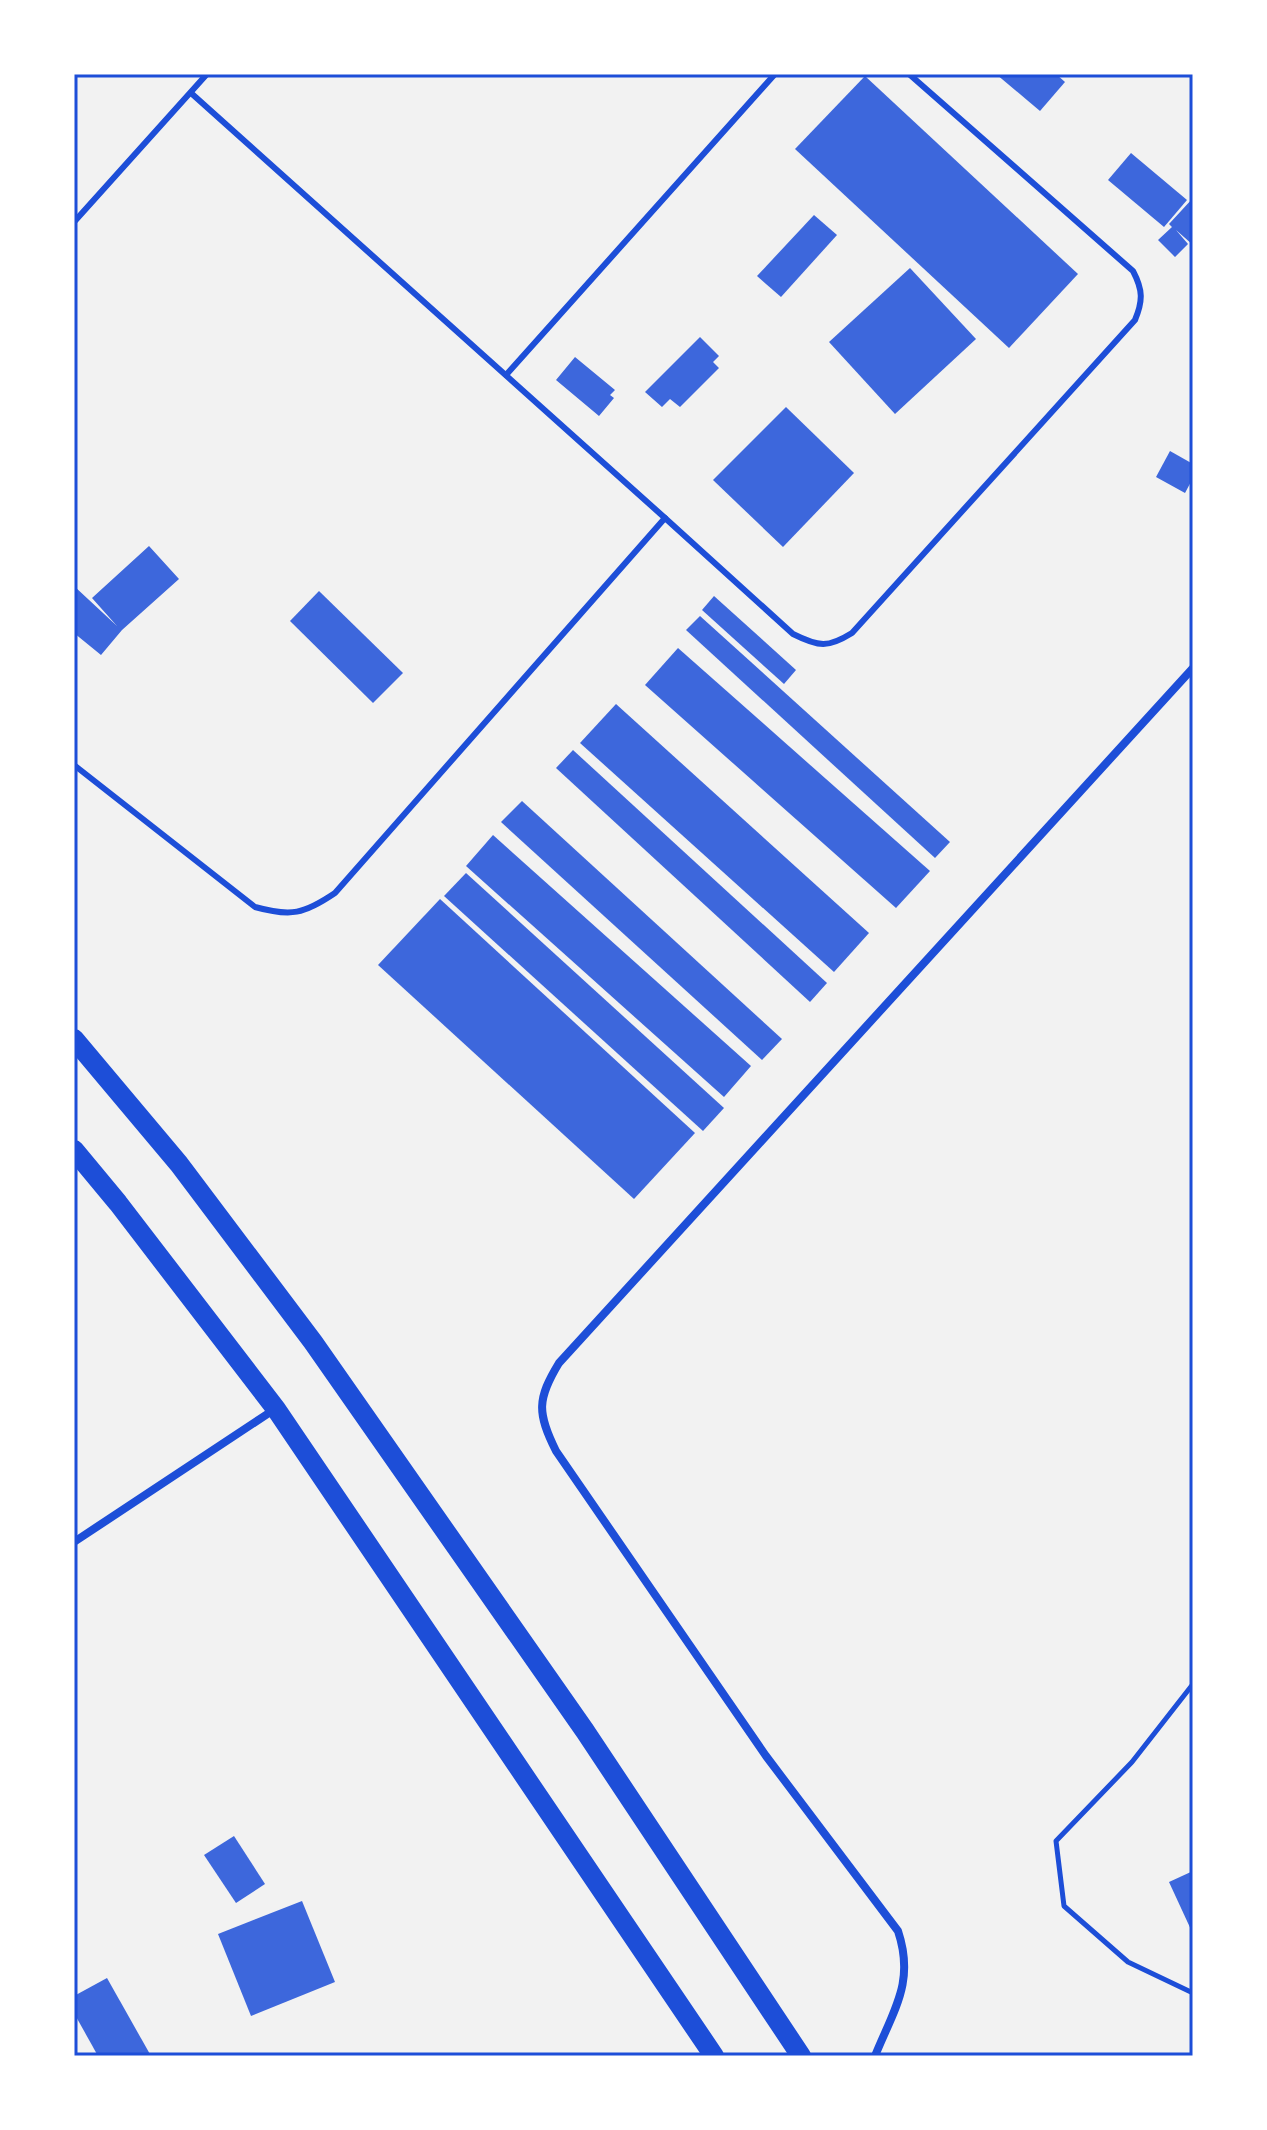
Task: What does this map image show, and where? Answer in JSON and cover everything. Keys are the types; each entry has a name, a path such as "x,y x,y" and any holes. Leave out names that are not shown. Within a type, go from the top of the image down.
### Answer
{"main road":[{"path":"74,1039 179,1164 313,1342 585,1731 801,2056"},
{"path":"74,1150 276,1409 714,2056"}],"street":[{"path":"875,2056 906,1978 905,1952 898,1931 766,1756 556,1451 545,1429 542,1409 544,1388 559,1363 1193,668"},
{"path":"74,1542 276,1409"}],"lane":[{"path":"74,222 207,74"},
{"path":"506,375 775,74"},
{"path":"191,93 793,634 813,644 834,644 852,633 1135,320 1142,303 1141,287 1133,271 909,74"},
{"path":"74,765 255,907 282,914 309,910 335,893 665,518"}],"path":[{"path":"1193,1684 1132,1762 1056,1841 1064,1906 1128,1962 1193,1993"}],"building":[{"path":"996,74 1056,74 1065,82 1040,111"},
{"path":"865,76 1078,274 1009,348 795,149"},
{"path":"1131,153 1187,200 1164,227 1108,180"},
{"path":"1193,198 1193,245 1176,230 1188,244 1175,257 1158,240 1172,227 1169,224"},
{"path":"814,215 837,235 781,297 757,276"},
{"path":"910,268 976,339 895,414 829,342"},
{"path":"700,337 719,356 713,362 719,368 680,407 670,399 662,407 645,392"},
{"path":"575,357 615,390 610,395 614,398 599,416 556,380"},
{"path":"786,407 854,473 783,547 713,480"},
{"path":"1170,451 1193,464 1193,478 1185,493 1156,477"},
{"path":"149,546 179,579 122,630 101,655 74,633 74,586 117,626 92,598"},
{"path":"319,591 403,673 373,703 290,621"},
{"path":"714,596 796,670 784,684 702,610"},
{"path":"700,616 950,842 935,858 686,630"},
{"path":"678,648 930,871 896,908 645,685"},
{"path":"616,704 869,933 834,972 580,743"},
{"path":"573,750 827,983 810,1002 556,768"},
{"path":"522,801 782,1039 762,1060 501,822"},
{"path":"493,835 751,1066 724,1097 466,866"},
{"path":"466,873 724,1108 703,1131 444,896"},
{"path":"440,899 695,1133 634,1199 378,965"},
{"path":"234,1836 265,1884 236,1903 204,1855"},
{"path":"1193,1871 1193,1934 1169,1882"},
{"path":"302,1901 335,1982 251,2016 218,1934"},
{"path":"107,1978 151,2056 98,2056 74,2013 74,1996"}]}
